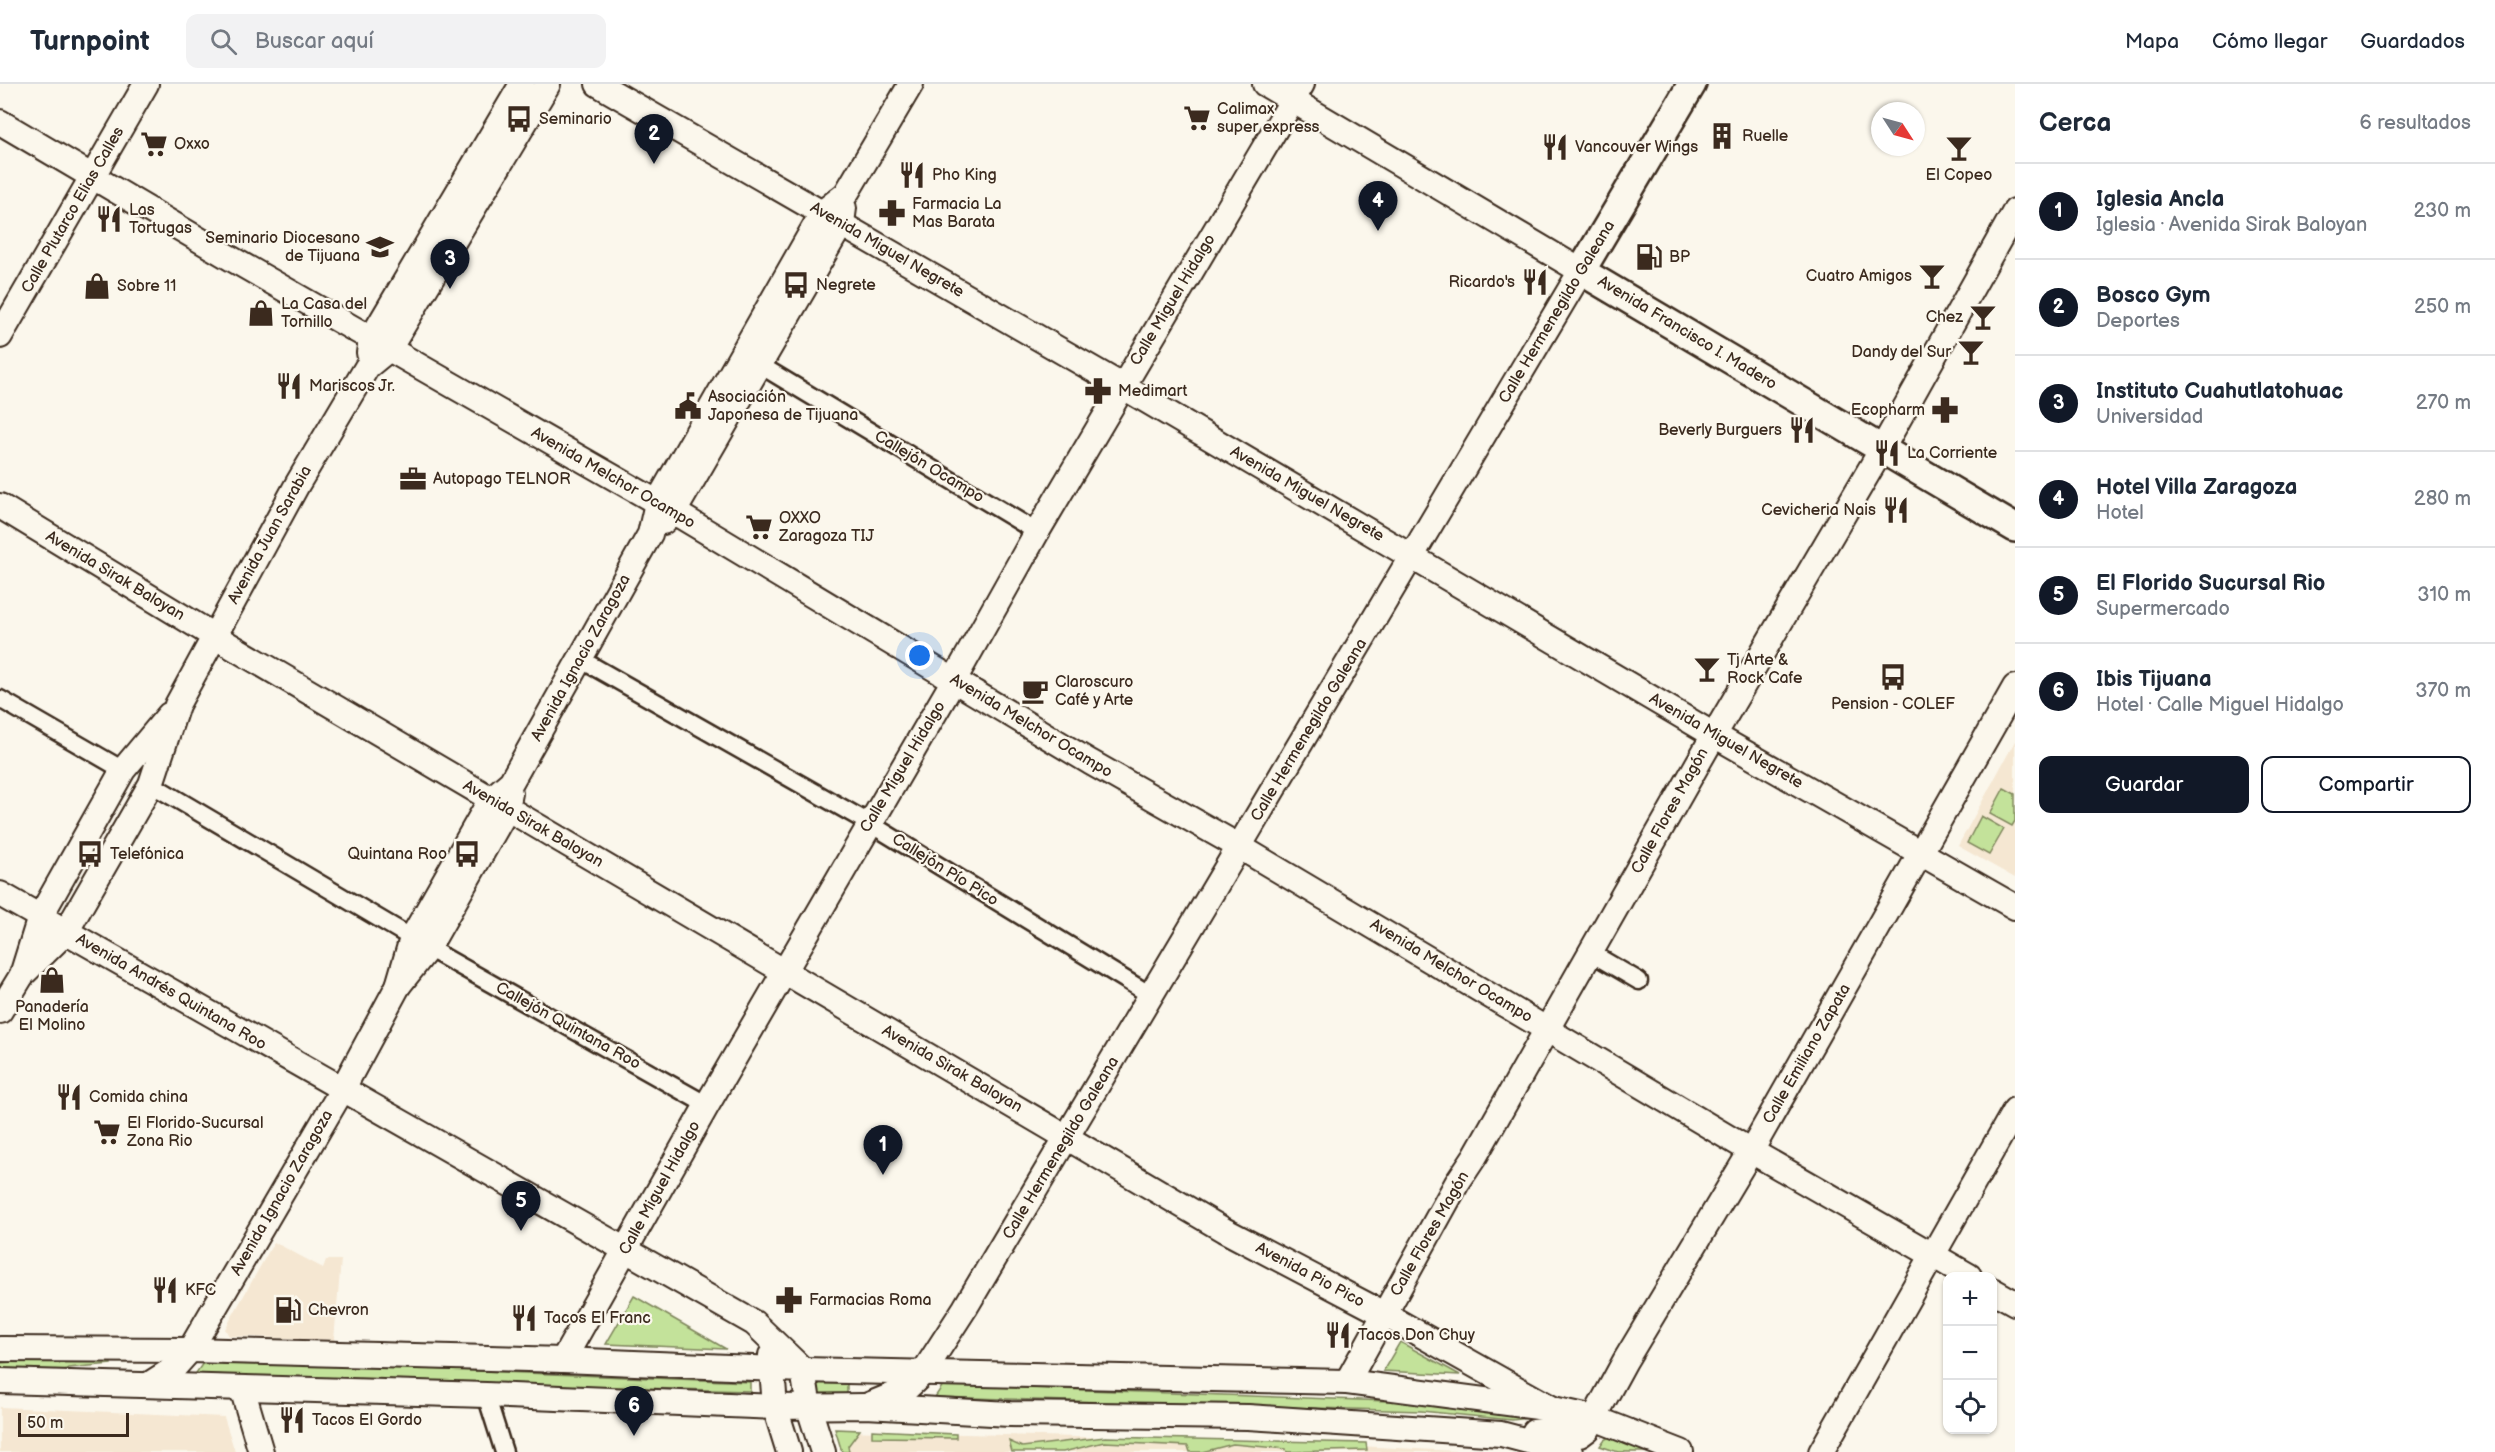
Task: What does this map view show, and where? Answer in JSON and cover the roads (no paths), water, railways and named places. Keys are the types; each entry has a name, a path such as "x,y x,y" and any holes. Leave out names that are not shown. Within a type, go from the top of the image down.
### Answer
{"main road":[{"name":"Calle Hermenegildo Galeana","path":"1581,271 1692,84"},
{"name":"Avenida Francisco I. Madero","path":"1581,271 2015,528"}],"street":[{"name":"Calle Plutarco Elias Calles","path":"0,336 146,84"},
{"name":"Avenida Juan Sarabia","path":"22,975 66,932 152,784 177,705 298,483 380,344 522,84"},
{"name":"Avenida Juan Sarabia","path":"380,344 548,84"},
{"name":"Avenida Miguel Negrete","path":"598,84 1412,555 1713,735 2015,907"},
{"name":"Avenida Ignacio Zaragoza","path":"148,1385 173,1368 190,1350 342,1090 420,943 650,534 911,84"},
{"name":"Avenida Francisco I. Madero","path":"1265,84 1297,92 1581,271"},
{"name":"Calle Miguel Hidalgo","path":"563,1360 784,970 954,680 1036,532 1297,92"},
{"name":"Avenida Melchor Ocampo","path":"0,122 665,508 1090,762 1240,846 1751,1151 1962,1272"},
{"name":"Calle Flores Magón","path":"1347,1382 1713,735 1882,449 2015,211"},
{"name":"Avenida Ignacio Zaragoza","path":"665,508 760,365 833,218"},
{"name":"Calle Hermenegildo Galeana","path":"866,1406 905,1390 923,1373 1068,1137 1581,271"},
{"name":"Callejón Ocampo","path":"760,365 1036,532"},
{"name":"Avenida Sirak Baloyan","path":"0,506 214,636 1068,1137"},
{"name":"Callejón Pío Pico","path":"580,659 869,823 1152,996"},
{"name":"Calle Emiliano Zapata","path":"1594,1418 1625,1361 1751,1151 2015,687"},
{"path":"0,699 123,770"},
{"name":"Avenida Juan Sarabia","path":"0,1011 22,975 40,917 123,770 177,705"},
{"name":"Callejón Quintana Roo","path":"152,784 420,943 707,1105"},
{"name":"Avenida Andrés Quintana Roo","path":"0,894 754,1323 803,1370"},
{"path":"1591,953 1640,981"},
{"path":"1811,1452 1828,1446 1932,1254 2015,1110"},
{"name":"Avenida Pio Pico","path":"1068,1137 1224,1230 1384,1314 1553,1409"},
{"path":"1997,1293 2015,1303"},
{"path":"771,1338 775,1407 789,1452"},
{"path":"0,1349 190,1350 563,1360 803,1370 1347,1382 1553,1409 1594,1418 1681,1452"},
{"path":"803,1370 809,1408 823,1452"},
{"path":"0,1381 486,1395 809,1408 866,1406 1010,1414 1248,1417 1501,1434 1550,1430 1580,1435 1594,1418"},
{"path":"243,1388 261,1452"},
{"path":"486,1395 504,1452"},
{"path":"1501,1434 1570,1452"}],"place":[{"name":"Calimax super express","path":"1197,118"},
{"name":"Seminario","path":"519,119"},
{"name":"Ruelle","path":"1722,136"},
{"name":"Oxxo","path":"154,144"},
{"name":"Vancouver Wings","path":"1555,147"},
{"name":"El Copeo","path":"1959,148"},
{"name":"Bosco Gym","path":"654,164"},
{"name":"Pho King","path":"912,175"},
{"name":"Farmacia La Mas Barata","path":"892,213"},
{"name":"Las Tortugas","path":"109,219"},
{"name":"Hotel Villa Zaragoza","path":"1378,231"},
{"name":"Seminario Diocesano de Tijuana","path":"380,247"},
{"name":"BP","path":"1649,257"},
{"name":"Cuatro Amigos","path":"1932,276"},
{"name":"Ricardo's","path":"1535,282"},
{"name":"Negrete","path":"796,285"},
{"name":"Sobre 11","path":"97,286"},
{"name":"Instituto Cuahutlatohuac","path":"450,289"},
{"name":"La Casa del Tornillo","path":"261,313"},
{"name":"Chez","path":"1983,317"},
{"name":"Dandy del Sur","path":"1971,352"},
{"name":"Mariscos Jr.","path":"289,386"},
{"name":"Medimart","path":"1098,391"},
{"name":"Asociación Japonesa de Tijuana","path":"688,406"},
{"name":"Ecopharm","path":"1945,410"},
{"name":"Beverly Burguers","path":"1802,430"},
{"name":"La Corriente","path":"1887,453"},
{"name":"Autopago TELNOR","path":"413,479"},
{"name":"Cevicheria Nais","path":"1896,510"},
{"name":"OXXO Zaragoza TIJ","path":"759,527"},
{"name":"Tj Arte & Rock Cafe","path":"1707,669"},
{"name":"Pension - COLEF","path":"1893,677"},
{"name":"Claroscuro Café y Arte","path":"1035,691"},
{"name":"Telefónica","path":"90,854"},
{"name":"Quintana Roo","path":"467,854"},
{"name":"Panadería El Molino","path":"52,980"},
{"name":"Comida china","path":"69,1097"},
{"name":"El Florido-Sucursal Zona Rio","path":"107,1132"},
{"name":"Iglesia Ancla","path":"883,1175"},
{"name":"El Florido Sucursal Rio","path":"521,1231"},
{"name":"KFC","path":"165,1290"},
{"name":"Farmacias Roma","path":"789,1300"},
{"name":"Chevron","path":"288,1310"},
{"name":"Tacos El Franc","path":"524,1318"},
{"name":"Tacos Don Chuy","path":"1338,1335"},
{"name":"Tacos El Gordo","path":"292,1420"},
{"name":"Ibis Tijuana","path":"634,1436"}]}
